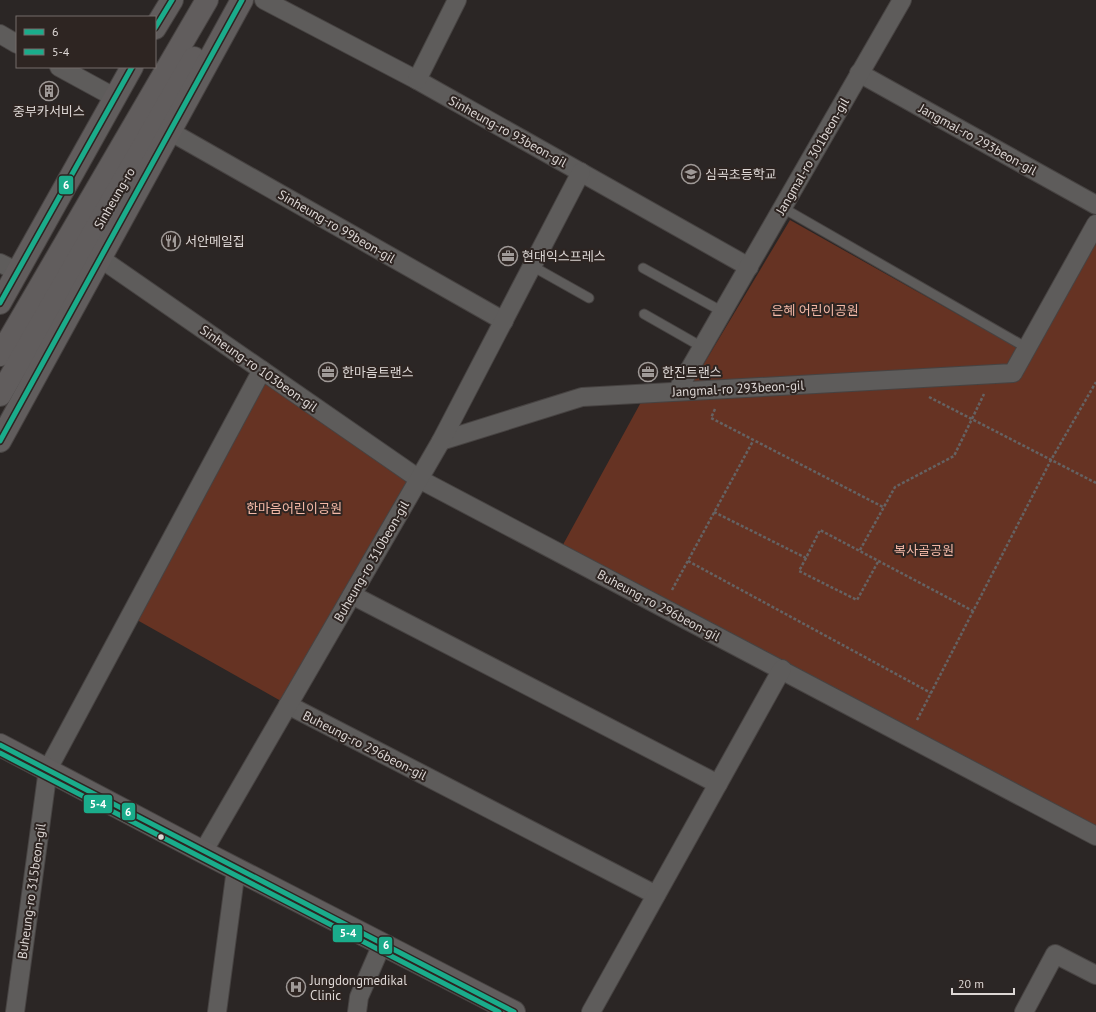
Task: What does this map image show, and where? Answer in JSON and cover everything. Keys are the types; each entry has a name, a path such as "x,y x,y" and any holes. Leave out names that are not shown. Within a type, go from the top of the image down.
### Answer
{"street":[{"path":"156,26 172,0"},
{"name":"Sinheung-ro","path":"0,355 207,0"},
{"name":"Sinheung-ro","path":"0,395 227,0"},
{"name":"Sinheung-ro","path":"0,441 171,132 242,0"},
{"name":"Sinheung-ro 93beon-gil","path":"264,0 417,80 749,267"},
{"path":"417,80 457,0"},
{"name":"Jangmal-ro 301beon-gil","path":"677,391 902,0"},
{"path":"0,34 16,43"},
{"path":"61,68 114,97"},
{"path":"0,303 9,268 131,68"},
{"name":"Jangmal-ro 293beon-gil","path":"859,73 1096,205"},
{"name":"Sinheung-ro 99beon-gil","path":"171,132 504,321"},
{"name":"Buheung-ro 310beon-gil","path":"203,852 441,441 581,172"},
{"name":"Jangmal-ro 293beon-gil","path":"441,441 582,397 1013,373 1096,224"},
{"name":"Sinheung-ro 103beon-gil","path":"100,258 419,479"},
{"path":"48,769 262,370"},
{"name":"Buheung-ro 296beon-gil","path":"419,479 782,669 1096,836"},
{"path":"352,595 718,784"},
{"path":"591,1012 782,669"},
{"name":"Buheung-ro 296beon-gil","path":"288,706 656,895"},
{"path":"0,745 203,852 514,1012"},
{"name":"Buheung-ro 315beon-gil","path":"14,1012 48,769"},
{"path":"216,1012 236,869"},
{"path":"357,1012 359,997 382,944"},
{"path":"1024,1012 1055,954 1096,975"}],"lane":[{"path":"783,208 1027,348"},
{"path":"532,266 589,298"},
{"path":"643,268 723,312"},
{"path":"644,314 702,347"}],"path":[{"path":"860,550 895,487 954,456 994,374"},
{"path":"908,736 1051,460 1096,382"},
{"path":"725,389 711,418 883,507"},
{"path":"923,394 1096,483"},
{"path":"663,607 753,440"},
{"path":"714,512 806,558"},
{"path":"878,560 857,600 799,571 820,530 860,550 973,611"},
{"path":"688,561 931,693"}],"green space":[{"name":"은혜 어린이공원","path":"790,220 1021,350 1007,368 693,382"},
{"name":"복사골공원","path":"1096,224 1096,836 559,552 646,393 1013,373"},
{"name":"한마음어린이공원","path":"262,370 419,479 288,705 130,616"}],"transit line":[{"name":"6","path":"156,26 172,0"},
{"name":"6","path":"0,441 242,0"},
{"name":"6","path":"0,303 131,68"},
{"name":"6","path":"0,745 514,1012"},
{"name":"5-4","path":"0,753 499,1012"}],"place":[{"name":"중부카서비스","path":"49,91"},
{"name":"심곡초등학교","path":"691,174"},
{"name":"서안메일집","path":"171,241"},
{"name":"현대익스프레스","path":"508,256"},
{"name":"한마음트랜스","path":"328,372"},
{"name":"한진트랜스","path":"648,372"},
{"name":"Jungdongmedikal Clinic","path":"296,987"}]}
